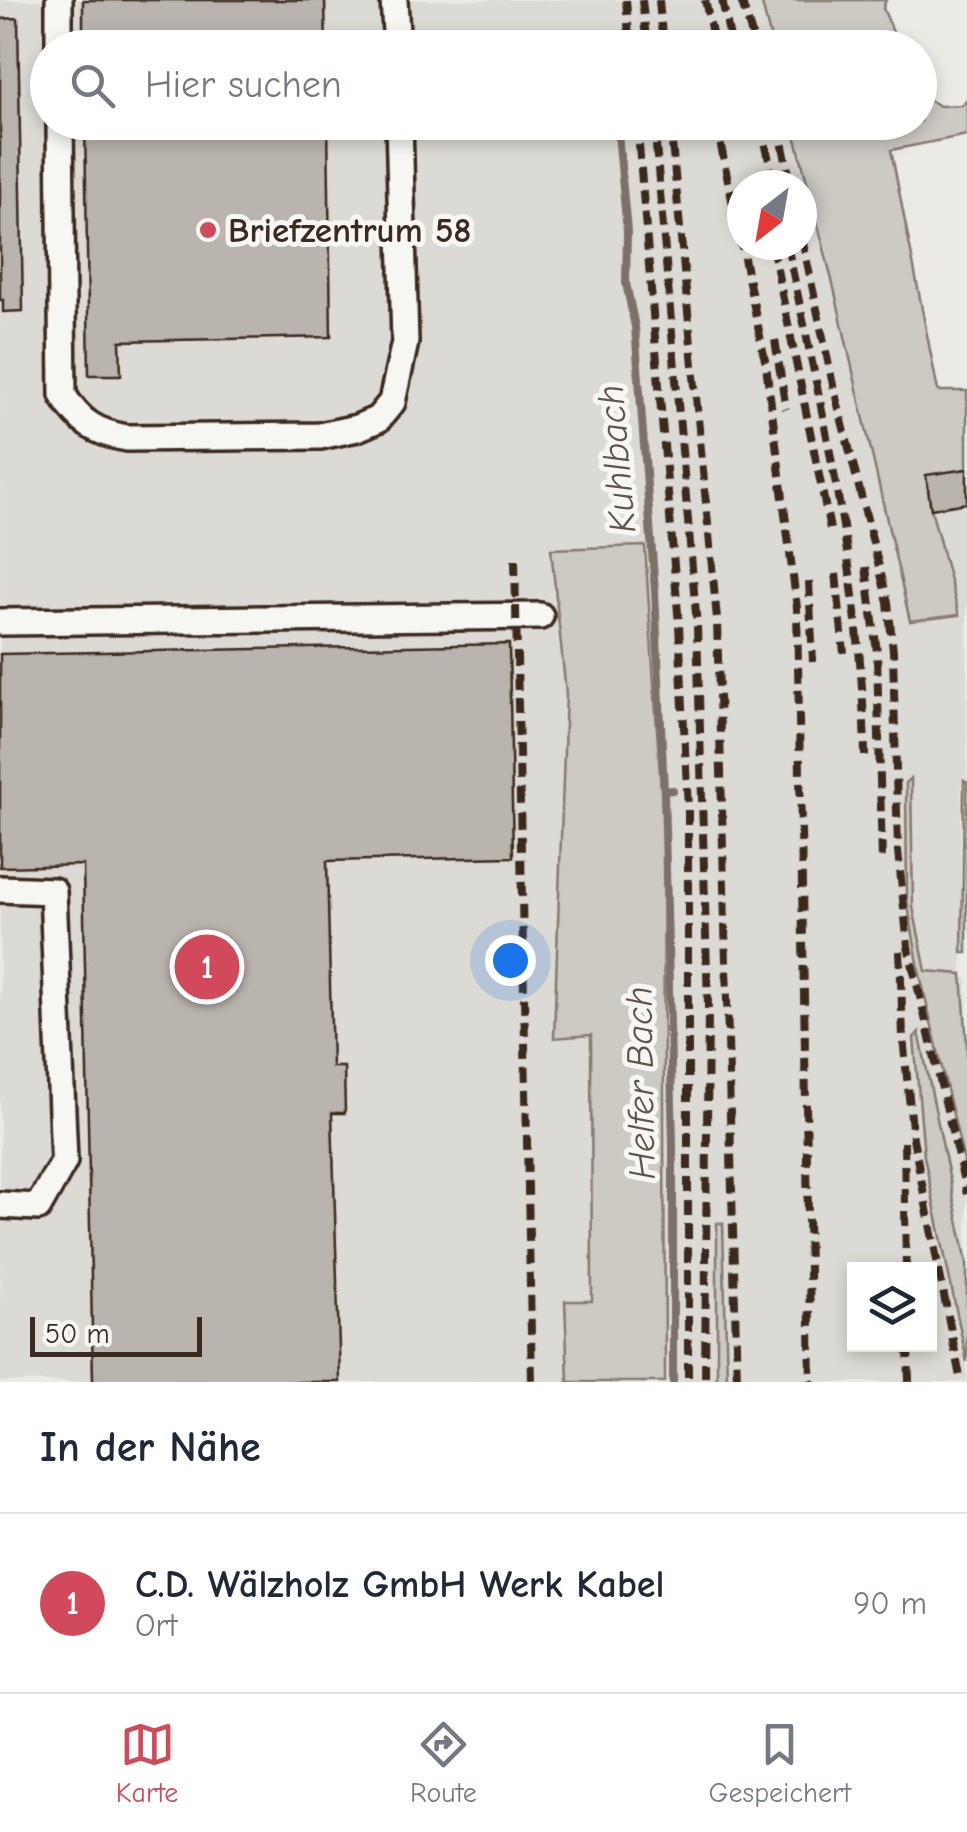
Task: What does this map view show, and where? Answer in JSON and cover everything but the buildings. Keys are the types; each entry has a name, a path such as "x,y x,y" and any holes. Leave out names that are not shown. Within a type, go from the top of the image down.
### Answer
{"lane":[{"path":"59,0 60,30"},
{"path":"394,0 396,30"},
{"path":"60,140 63,395 74,414 89,426 103,434 126,438 320,436 358,428 378,419 392,402 406,342 400,140"},
{"path":"0,622 540,616"},
{"path":"0,890 53,891 64,1161 38,1207 0,1206"}],"shaded area":[{"path":"0,0 761,0 769,30 30,30 30,140 799,140 810,170 727,170 727,260 817,260 817,190 931,509 926,475 967,469 967,785 961,787 962,977 967,978 967,1382 0,1382"},
{"path":"761,0 886,0 883,8 892,30 769,30"},
{"path":"967,99 967,135 891,150 938,391 967,391 967,469 926,476 959,615 910,621 817,221 817,170 804,170 796,140 937,140 937,104 962,105"},
{"path":"645,546 663,821 665,1382 568,1382 565,1301 592,1301 591,1035 554,1038 566,693 551,549"},
{"path":"911,778 913,907 926,971 962,974 967,1045 967,1174 920,975 907,900 906,783"},
{"path":"964,780 967,782 967,953 962,953"},
{"path":"919,1032 967,1263 967,1362 924,1156 914,1038"},
{"path":"717,1223 723,1223 727,1382 717,1382"}],"waterway":[{"name":"Kuhlbach","path":"619,140 627,232 626,283 635,327 655,591 664,791"},
{"name":"Helfer Bach","path":"673,790 664,791 673,1143 673,1382"}],"railway":[{"path":"626,0 628,30"},
{"path":"642,0 645,30"},
{"path":"659,0 662,30"},
{"path":"705,0 711,30"},
{"path":"722,0 728,30"},
{"path":"741,0 750,30"},
{"path":"639,140 679,625 688,809 688,1382"},
{"path":"656,140 697,626 708,1006 705,1382"},
{"path":"672,140 717,619 737,1382"},
{"path":"720,140 766,365 797,608 811,1382"},
{"path":"765,140 771,170"},
{"path":"782,140 788,170"},
{"path":"775,260 830,529"},
{"path":"790,260 827,435 848,562 857,627 865,756"},
{"path":"807,260 833,385 888,602 893,651 898,851 908,946 967,1194"},
{"path":"775,340 786,409"},
{"path":"515,560 532,1382"},
{"path":"866,567 877,652 882,863"},
{"path":"836,574 844,653"},
{"path":"809,582 813,662"},
{"path":"900,951 913,1138 961,1382"},
{"path":"904,1142 906,1262"},
{"path":"908,1352 909,1382"}],"place":[{"name":"Briefzentrum 58","path":"208,230"},
{"name":"C.D. Wälzholz GmbH Werk Kabel","path":"207,967"}]}
